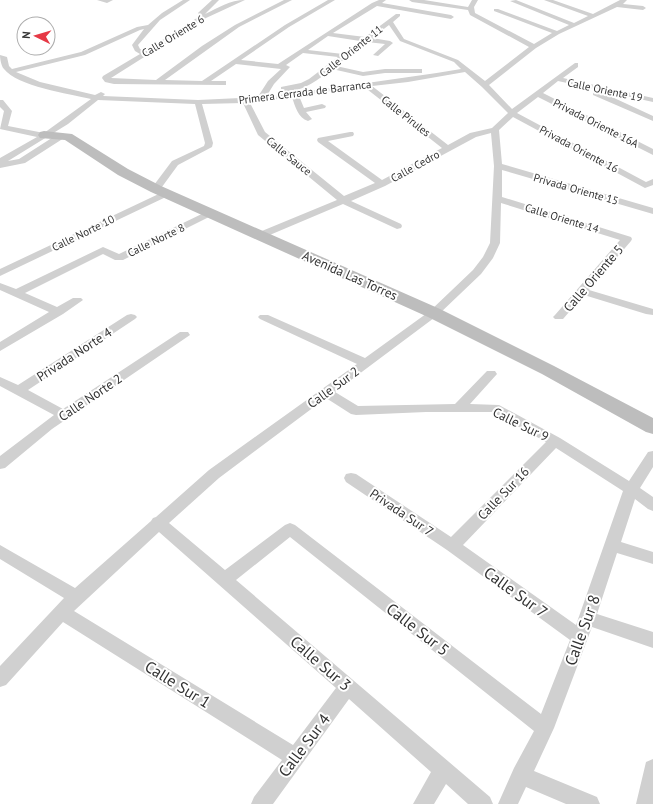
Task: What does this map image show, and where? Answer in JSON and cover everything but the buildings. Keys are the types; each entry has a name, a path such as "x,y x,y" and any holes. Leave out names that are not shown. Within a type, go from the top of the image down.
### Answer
{"main road":[{"name":"Avenida Las Torres","path":"44,135 68,137 123,172 160,191 434,312 548,370 653,427"}],"street":[{"path":"100,0 109,1"},
{"path":"144,53 137,50 135,45 149,27 154,21 172,8 187,0"},
{"path":"204,17 201,13 216,0"},
{"name":"Calle Oriente 6","path":"0,162 44,135 96,98 110,80 144,53 204,17 230,4 242,0"},
{"path":"157,83 228,32 276,5 289,0"},
{"path":"203,83 287,26 332,0"},
{"path":"260,98 273,78 283,67 301,52 374,4 383,0"},
{"path":"412,0 472,9"},
{"path":"475,0 472,14 486,13 514,1 574,24"},
{"path":"547,0 594,16"},
{"path":"485,84 557,33 617,5 624,0"},
{"path":"374,4 451,17"},
{"path":"617,5 643,8"},
{"path":"486,13 557,33"},
{"path":"486,13 534,48"},
{"name":"Calle Oriente 11","path":"260,98 303,85 330,67 398,14"},
{"path":"390,21 402,40 456,61"},
{"path":"0,57 5,58 6,67 11,71 82,54 139,28 149,27"},
{"path":"327,34 390,44 376,55"},
{"path":"301,52 344,56"},
{"path":"330,67 363,74 420,71 439,68 456,61"},
{"name":"Privada Oriente 16","path":"456,61 464,70 485,84 512,113 649,183"},
{"path":"236,62 283,67"},
{"path":"495,130 512,113 575,65"},
{"name":"Primera Cerrada de Barranca","path":"11,71 17,76 38,84 96,98 198,102 246,102 260,98 295,96 365,84 408,80 464,70"},
{"name":"Calle Oriente 19","path":"558,79 652,99"},
{"path":"110,80 157,83 223,83"},
{"path":"573,83 653,119"},
{"name":"Calle Pirules","path":"365,84 447,148"},
{"name":"Privada Oriente 16A","path":"538,94 653,152"},
{"path":"295,96 301,111 308,119"},
{"path":"0,102 8,111 2,127 44,135"},
{"path":"160,191 175,163 208,147 209,143 198,102"},
{"name":"Calle Sauce","path":"246,102 261,133 344,201 397,226"},
{"path":"301,111 322,106"},
{"name":"Calle Cedro","path":"261,235 382,184 473,135 495,130"},
{"name":"Calle Sur 2","path":"0,679 76,597 158,522 214,474 434,312 477,272 488,258 495,243 498,166 495,130"},
{"path":"350,134 321,140 382,184"},
{"path":"0,165 22,161 61,136"},
{"name":"Privada Oriente 15","path":"498,166 653,211"},
{"name":"Calle Norte 10","path":"0,273 160,191"},
{"name":"Calle Oriente 14","path":"496,198 627,239"},
{"name":"Calle Norte 8","path":"16,293 103,250 119,258 210,213"},
{"name":"Calle Oriente 5","path":"559,317 627,239"},
{"path":"0,286 59,312"},
{"path":"582,291 650,312"},
{"path":"0,347 77,300"},
{"name":"Privada Norte 4","path":"18,391 131,317"},
{"path":"264,317 366,363"},
{"name":"Calle Norte 2","path":"3,458 47,426 184,335"},
{"path":"458,408 491,374"},
{"path":"0,381 64,415"},
{"name":"Calle Sur 9","path":"326,392 356,411 494,408 555,441 631,489 653,505"},
{"name":"Calle Sur 16","path":"452,546 555,441"},
{"name":"Calle Sur 8","path":"508,804 545,728 580,638 613,546 631,489 653,456"},
{"name":"Privada Sur 7","path":"351,478 452,546"},
{"name":"Calle Sur 3","path":"158,522 483,804"},
{"name":"Calle Sur 5","path":"224,580 290,529 545,728"},
{"name":"Calle Sur 7","path":"452,546 580,638"},
{"path":"613,546 653,558"},
{"path":"0,551 76,597"},
{"name":"Calle Sur 1","path":"61,612 295,757"},
{"path":"587,618 653,640"},
{"name":"Calle Sur 4","path":"261,804 348,686"},
{"path":"646,804 653,769"},
{"path":"423,804 444,770"},
{"path":"522,775 590,804"}]}
